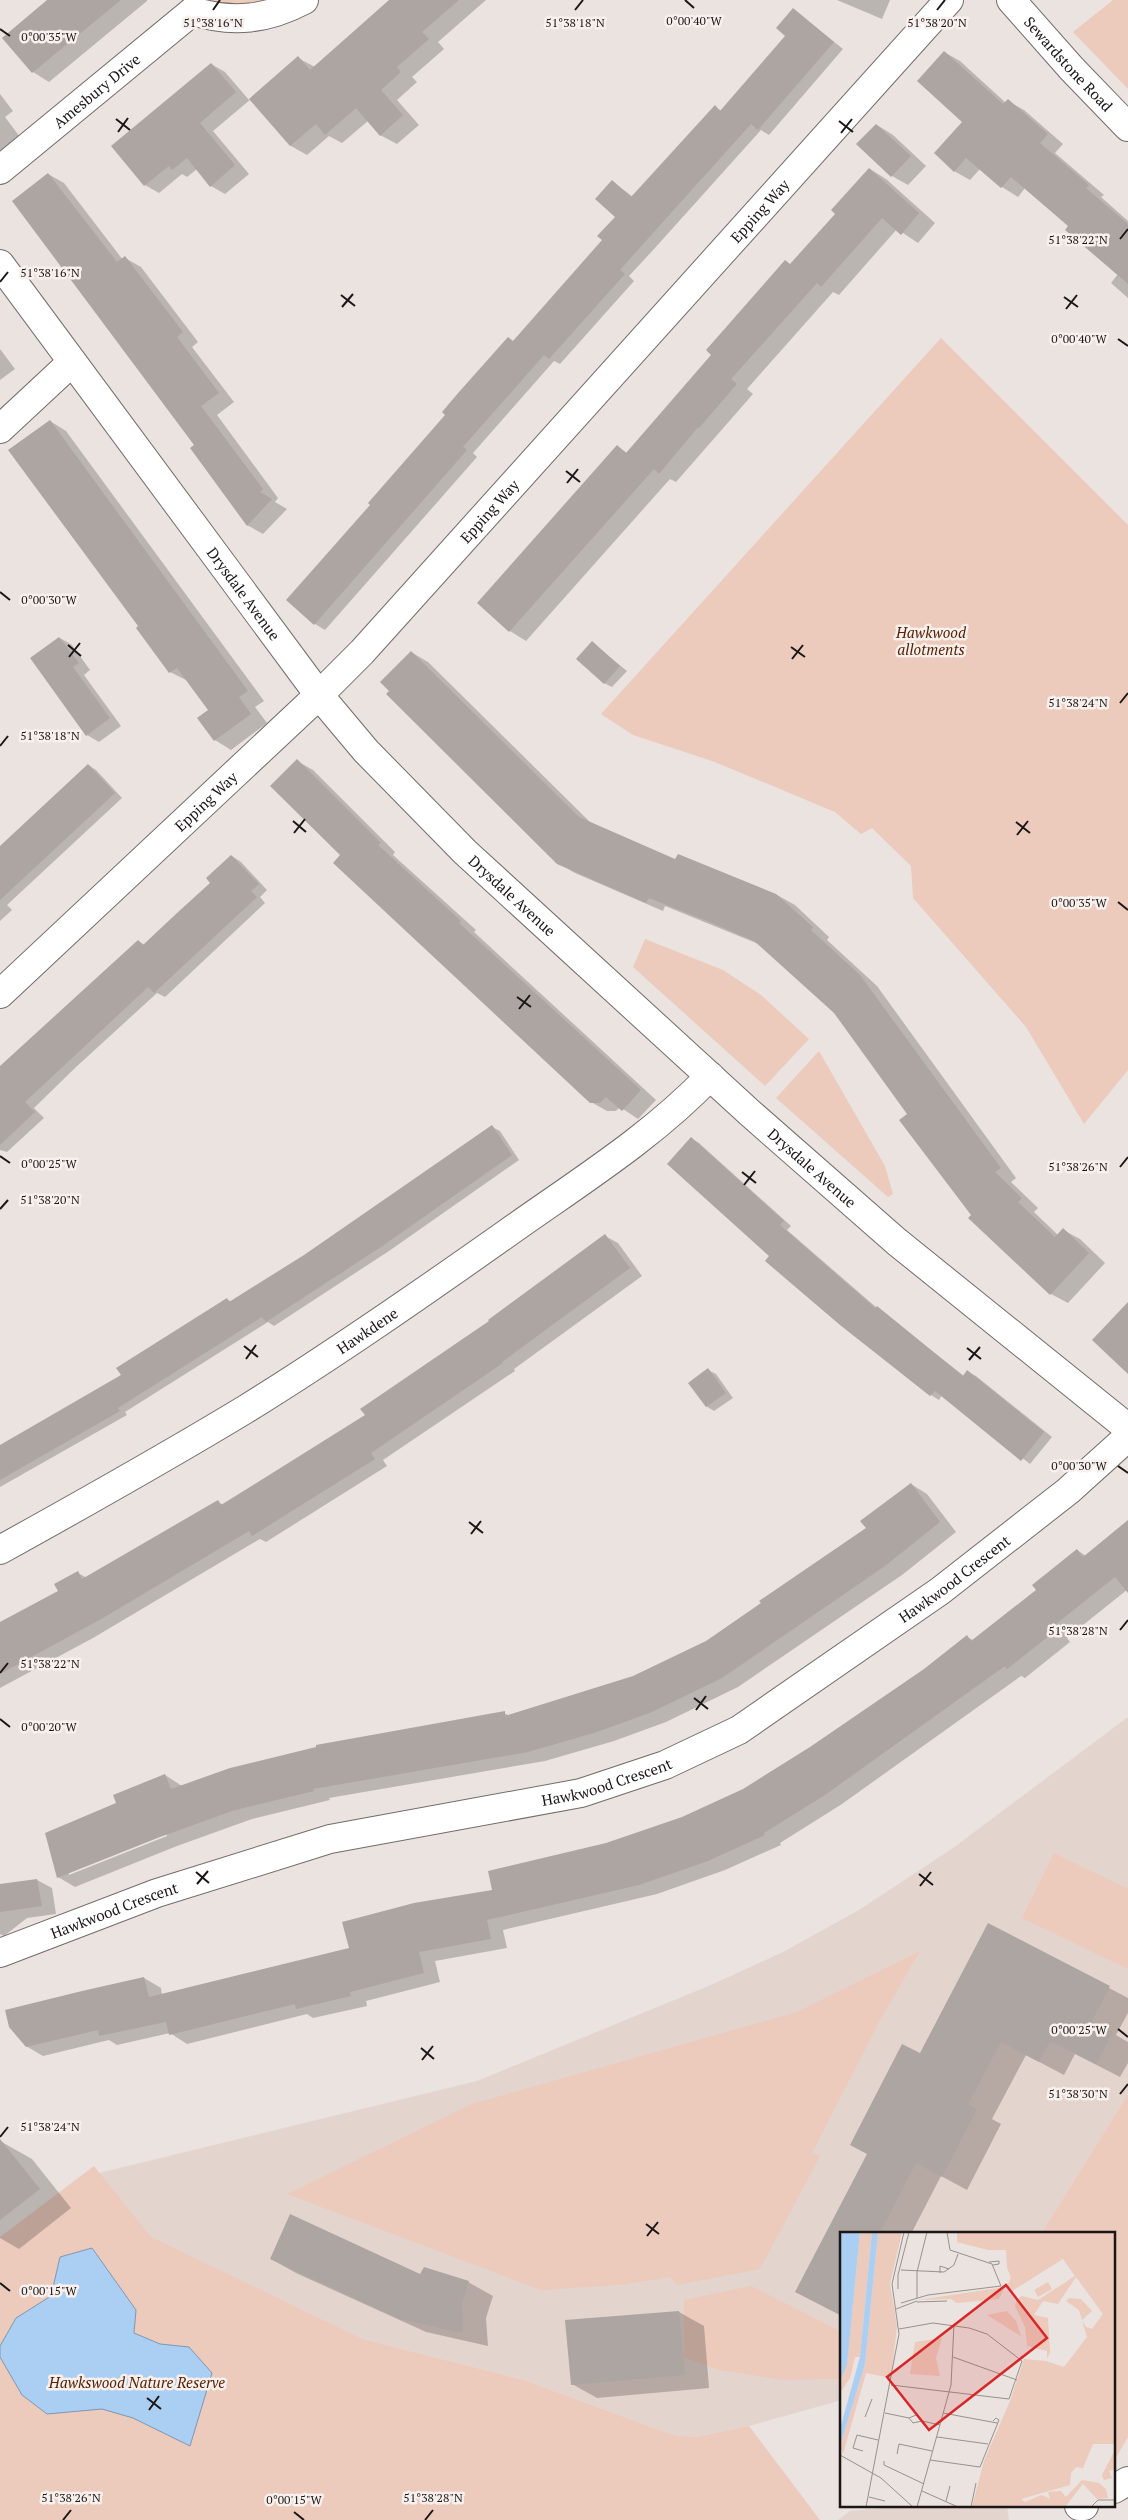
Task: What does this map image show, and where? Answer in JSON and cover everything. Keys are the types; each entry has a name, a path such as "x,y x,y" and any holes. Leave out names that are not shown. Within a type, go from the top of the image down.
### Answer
{"street":[{"name":"Amesbury Drive","path":"0,170 193,5 219,18 257,18 282,12 304,0"},
{"name":"Epping Way","path":"0,994 319,695 362,652 949,0"},
{"name":"Sewardstone Road","path":"1011,0 1072,69 1128,127"},
{"name":"Drysdale Avenue","path":"0,264 319,695 366,751 465,852 710,1076 897,1242 1128,1428"},
{"path":"0,429 72,362"},
{"name":"Hawkdene","path":"0,1550 160,1461 248,1408 424,1292 585,1179 662,1122 710,1076"},
{"name":"Hawkwood Crescent","path":"1,1952 157,1893 330,1839 581,1793 665,1765 739,1730 940,1591 1068,1491 1128,1437"},
{"path":"1116,2488 1128,2481"}],"shaded area":[{"path":"1128,1717 1128,2094 1042,2232 840,2232 840,2401 749,2426 696,2437 673,2435 524,2380 363,2339 150,2237 99,2173 477,2081 711,1985 783,1952 859,1910 953,1848"},
{"path":"882,2508 1007,2508 1009,2520 838,2520 850,2511"}],"green space":[{"path":"208,0 268,0 246,6 220,7"},
{"path":"1113,0 1128,0 1128,89 1073,32"},
{"name":"Hawkwood allotments","path":"941,338 1128,525 1128,1070 1084,1124 1026,1027 913,898 911,866 872,828 861,834 835,812 715,762 633,735 601,714"},
{"path":"645,939 723,970 761,995 809,1039 765,1086 633,967"},
{"path":"819,1051 885,1166 893,1194 888,1197 776,1098"},
{"path":"1054,1853 1128,1889 1128,1969 1022,1918"},
{"path":"920,1951 879,2022 812,2153 820,2156 760,2269 677,2285 670,2277 620,2285 541,2290 287,2194 472,2104 797,2012"},
{"path":"1128,2094 1128,2437 1116,2458 1116,2232 1042,2232"},
{"name":"Hawkswood Nature Reserve","path":"94,2166 151,2237 363,2339 524,2380 673,2435 696,2437 749,2426 820,2520 0,2520 0,2237"},
{"path":"751,2286 840,2331 840,2379 783,2380 720,2370 684,2358 684,2300"}],"water":[{"path":"92,2248 136,2310 134,2333 160,2344 189,2347 212,2373 190,2446 133,2418 102,2409 47,2414 22,2395 0,2357 0,2346 16,2318 51,2296 60,2257"}],"building":[{"path":"47,0 121,0 32,73 2,38"},
{"path":"389,0 459,0 422,32 429,39 397,67 401,72 381,90 403,115 380,136 356,108 325,135 316,124 290,146 249,99 298,56 310,70"},
{"path":"793,8 834,42 758,130 751,124 644,243 620,270 625,274 549,359 544,355 463,447 467,450 314,625 286,600 370,505 368,503 445,415 442,412 459,392 508,337 513,341 602,240 597,236 615,217 595,199 612,180 631,197 715,105 720,111 785,36 776,28"},
{"path":"944,51 1003,104 1008,99 1048,134 1040,143 1089,185 1086,188 1128,224 1128,284 1065,230 1068,226 1011,177 1001,188 966,158 954,172 934,153 962,122 917,81"},
{"path":"211,63 236,92 200,123 235,165 210,187 187,158 172,170 169,166 144,186 111,146"},
{"path":"876,124 911,156 891,177 856,144"},
{"path":"869,168 919,213 901,235 882,218 821,287 817,283 731,379 737,384 659,474 654,469 509,632 477,603 617,445 626,453 711,355 706,350 785,260 790,264 835,214 831,210"},
{"path":"48,173 117,262 125,256 183,332 177,337 219,393 201,406 263,489 260,492 272,499 247,526 190,448 194,445 12,201"},
{"path":"50,420 248,691 239,697 251,714 214,741 197,718 208,710 177,668 169,673 136,628 138,626 8,450"},
{"path":"59,637 79,663 73,667 110,718 86,736 30,658"},
{"path":"592,641 620,666 604,684 576,659"},
{"path":"411,651 579,817 675,859 678,854 776,894 813,927 811,930 860,975 1001,1168 995,1172 1022,1198 1018,1202 1055,1237 1063,1228 1089,1253 1050,1295 968,1218 971,1215 899,1120 907,1114 834,1013 754,941 649,898 646,903 557,864 386,694 389,691 380,682"},
{"path":"297,759 381,843 378,845 461,921 459,923 641,1090 622,1111 606,1097 600,1103 590,1103 333,863 340,855 270,786"},
{"path":"88,764 115,793 0,900 0,846"},
{"path":"231,855 259,884 251,891 257,897 154,993 148,987 25,1102 35,1112 0,1145 0,1066 138,940 143,945 210,883 206,878"},
{"path":"492,1125 512,1155 381,1247 266,1322 262,1317 118,1408 120,1411 0,1480 0,1445 121,1375 116,1368 227,1298 229,1302 304,1255"},
{"path":"691,1137 784,1221 780,1225 875,1308 877,1306 963,1376 967,1370 1044,1432 1021,1461 935,1391 930,1396 840,1325 765,1261 769,1256 667,1164"},
{"path":"605,1234 630,1268 503,1363 371,1453 375,1459 252,1536 249,1531 103,1618 0,1674 0,1622 58,1591 54,1584 78,1571 82,1579 218,1500 221,1505 365,1415 360,1409 489,1321"},
{"path":"1128,1302 1128,1374 1092,1340"},
{"path":"708,1368 726,1393 706,1407 688,1383"},
{"path":"911,1483 940,1522 885,1566 722,1678 652,1712 597,1732 528,1752 313,1789 314,1791 235,1810 160,1837 57,1878 45,1833 116,1803 113,1795 165,1774 171,1789 230,1768 316,1747 316,1745 505,1711 505,1716 633,1676 706,1641 761,1603 759,1601 866,1528 860,1521"},
{"path":"1128,1520 1128,1593 1115,1577 1051,1628 1054,1632 1007,1669 1005,1666 825,1795 764,1833 765,1835 708,1861 639,1885 487,1920 491,1939 419,1952 424,1973 350,1992 351,1996 296,2009 295,2004 169,2035 166,2022 99,2036 98,2030 26,2047 9,2027 5,2010 82,1991 144,1977 149,1997 349,1948 342,1922 414,1903 492,1890 488,1871 606,1843 682,1817 743,1789 810,1747 924,1669 967,1635 971,1641 1036,1590 1032,1585 1077,1549 1083,1557"},
{"path":"37,1879 42,1906 0,1912 0,1884"},
{"path":"988,1923 1110,1986 1092,2021 1113,2032 1096,2064 1050,2041 1039,2062 1001,2042 968,2104 977,2109 942,2177 916,2163 880,2232 840,2232 840,2315 795,2292 867,2154 850,2145 902,2044 920,2053"},
{"path":"0,2139 40,2189 0,2220"},
{"path":"290,2214 420,2274 424,2267 469,2281 462,2303 463,2333 400,2319 270,2259"},
{"path":"679,2311 685,2375 571,2385 565,2320"}]}
